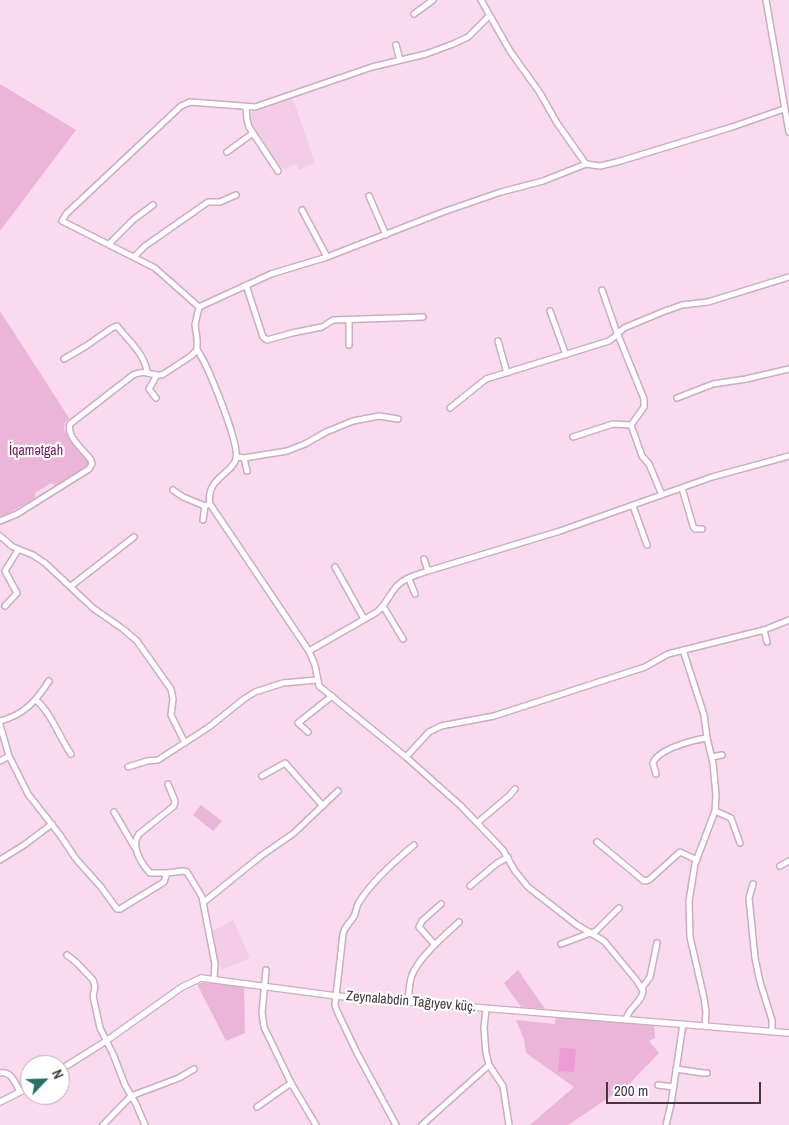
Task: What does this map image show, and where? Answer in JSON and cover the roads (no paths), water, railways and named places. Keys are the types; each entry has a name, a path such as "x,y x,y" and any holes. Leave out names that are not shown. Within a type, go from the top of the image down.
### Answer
{"street":[{"path":"414,14 433,0"},
{"path":"481,0 510,51 540,93 561,130 586,164"},
{"path":"766,0 789,132"},
{"path":"199,307 162,273 135,256 62,221 66,214 181,106 190,102 255,107 372,67 426,54 460,41 489,16"},
{"path":"396,45 400,60"},
{"path":"246,107 247,120 253,133 278,171"},
{"path":"199,307 282,270 327,257 443,212 512,188 543,181 586,164 600,166 617,162 784,109"},
{"path":"227,152 253,133"},
{"path":"135,256 208,202 220,202 236,195"},
{"path":"369,196 386,235"},
{"path":"109,244 128,224 153,205"},
{"path":"302,210 327,257"},
{"path":"450,408 466,397 482,381 609,341 624,328 682,305 708,302 789,277"},
{"path":"246,285 263,337 267,340 322,327 333,320 423,317"},
{"path":"602,290 644,399 644,407 631,425"},
{"path":"199,307 195,325 198,339 197,350 206,364 224,412 237,457 234,464 216,482 202,520"},
{"path":"550,311 566,355"},
{"path":"349,320 349,346"},
{"path":"64,359 117,326 138,352 147,372"},
{"path":"498,342 507,373"},
{"path":"0,521 22,511 89,469 92,464 71,436 68,430 70,424 133,375 147,372 157,375 169,371 197,350"},
{"path":"676,398 713,384 789,369"},
{"path":"156,398 149,389 157,375"},
{"path":"237,457 244,458 287,451 305,444 326,432 353,422 379,416 398,419"},
{"path":"573,437 613,424 631,425"},
{"path":"631,425 642,456 649,464 662,495"},
{"path":"309,651 383,606 398,585 428,571 560,530 750,466 789,456"},
{"path":"244,458 247,471"},
{"path":"682,488 693,526 695,529 702,529"},
{"path":"174,490 183,497 208,505 309,651 315,665 319,686 406,757 477,823 498,845 519,877 534,893 577,925 600,937 611,948 642,988 643,996 629,1010 626,1020"},
{"path":"633,506 647,545"},
{"path":"0,536 18,550 38,558 94,608 123,629 140,645 148,660 170,689 173,699 172,715 185,743"},
{"path":"71,586 134,537"},
{"path":"5,606 17,593 5,571 18,550"},
{"path":"424,559 428,571"},
{"path":"335,567 364,619"},
{"path":"409,579 415,594"},
{"path":"383,606 403,639"},
{"path":"406,757 429,732 441,726 494,716 645,666 665,655 764,630 789,620"},
{"path":"764,630 768,642"},
{"path":"683,650 704,715 706,738 712,757 716,795 715,811 697,860 690,892 689,927 692,953 706,1012 705,1026"},
{"path":"128,767 146,761 158,760 210,727 255,692 283,683 317,680"},
{"path":"0,721 18,715 36,700 49,682"},
{"path":"308,732 298,723 332,696"},
{"path":"36,700 47,712 61,740 71,754"},
{"path":"0,726 9,756 28,794 52,824 73,855 117,909 164,882 167,872"},
{"path":"656,774 653,763 658,756 678,746 706,738"},
{"path":"712,757 722,754"},
{"path":"0,761 9,756"},
{"path":"262,776 285,762 323,806"},
{"path":"135,848 135,840 139,834 174,806 175,801 168,784"},
{"path":"477,823 515,789"},
{"path":"204,902 261,856 294,833 338,791"},
{"path":"715,811 731,818 740,843"},
{"path":"114,812 150,873 187,872 199,890 204,902 215,964 214,979"},
{"path":"0,860 52,824"},
{"path":"597,842 644,881 649,880 677,853 682,852 697,860"},
{"path":"396,1125 357,1053 335,1005 343,934 346,926 354,916 363,897 392,864 414,845"},
{"path":"470,886 500,861 508,858"},
{"path":"780,866 789,861"},
{"path":"753,884 749,898 755,958 760,982 772,1020 772,1032"},
{"path":"435,945 419,928 422,921 441,904"},
{"path":"561,944 592,933 619,908"},
{"path":"408,1002 412,975 435,945 459,922"},
{"path":"642,988 650,977 657,943"},
{"path":"67,955 93,980 95,987 93,996 100,1028 145,1125"},
{"path":"266,970 262,1013 264,1027 292,1083 316,1125"},
{"name":"Zeynalabdin Tağıyev küç.","path":"70,1064 106,1041 189,982 201,978 336,996 789,1033"},
{"path":"486,1009 484,1033 489,1065 503,1086 509,1125"},
{"path":"666,1125 674,1087 683,1024"},
{"path":"422,1125 489,1065"},
{"path":"103,1125 131,1096 178,1078 194,1068"},
{"path":"676,1069 707,1073"},
{"path":"0,1073 5,1072 9,1074 20,1092 0,1102"},
{"path":"257,1107 292,1083"},
{"path":"658,1085 674,1087"}],"park label":[{"name":"İqamətgah","path":"36,451"}]}
